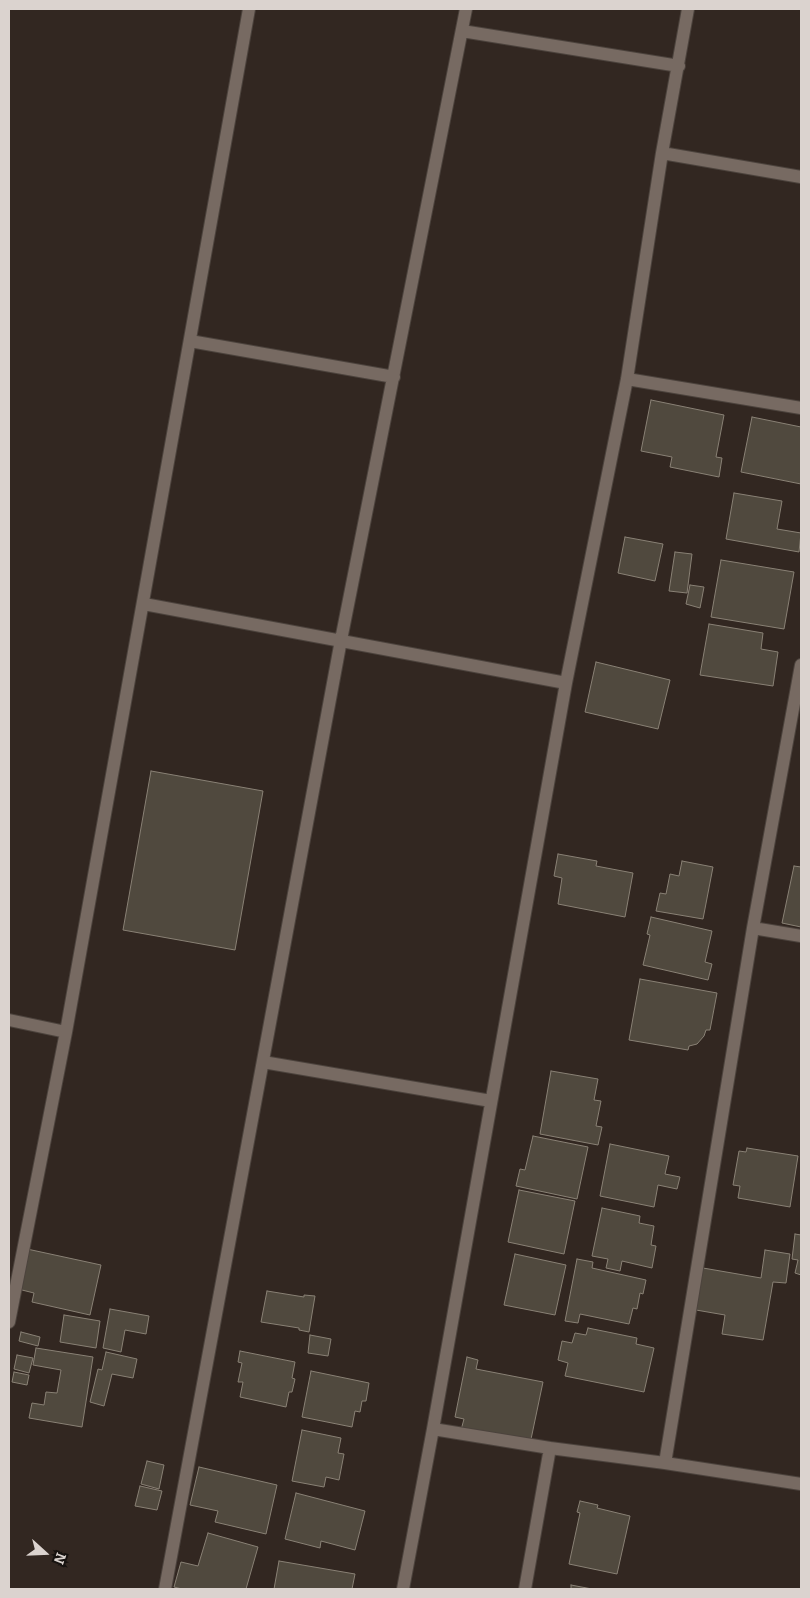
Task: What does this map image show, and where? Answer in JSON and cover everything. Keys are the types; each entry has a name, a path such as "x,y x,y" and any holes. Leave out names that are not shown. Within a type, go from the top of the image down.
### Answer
{"street":[{"path":"9,1322 66,1032 249,9"},
{"path":"165,1589 342,640 466,9"},
{"path":"402,1589 433,1429 566,683 627,379 662,153 688,9"},
{"path":"462,31 679,66"},
{"path":"662,153 801,177"},
{"path":"190,341 394,377"},
{"path":"627,379 801,408"},
{"path":"144,604 566,683"},
{"path":"665,1463 753,928 801,665"},
{"path":"753,928 801,936"},
{"path":"9,1020 66,1032"},
{"path":"263,1062 492,1101"},
{"path":"433,1429 801,1484"},
{"path":"525,1589 550,1448"}],"building":[{"path":"651,400 724,415 716,457 722,458 719,477 670,467 672,457 641,451"},
{"path":"752,417 801,427 801,484 741,472"},
{"path":"734,493 782,501 777,529 801,533 799,552 726,539"},
{"path":"625,537 663,544 655,581 618,573"},
{"path":"675,552 692,554 687,593 669,591"},
{"path":"721,560 794,572 784,629 711,617"},
{"path":"690,585 704,587 700,608 686,604"},
{"path":"709,624 763,633 761,649 778,652 773,686 700,675"},
{"path":"596,662 670,680 658,729 585,712"},
{"path":"151,771 263,791 235,950 123,930"},
{"path":"558,854 597,861 596,866 633,873 625,917 558,904 562,878 554,876"},
{"path":"682,861 713,867 703,919 656,911 660,893 666,894 670,874 679,876"},
{"path":"794,866 801,867 801,927 782,923"},
{"path":"651,917 712,931 705,962 712,964 708,980 643,965 650,935 647,934"},
{"path":"640,979 717,993 710,1030 706,1030 704,1036 697,1044 689,1046 688,1050 629,1040"},
{"path":"551,1071 598,1079 594,1100 601,1101 596,1126 602,1127 598,1145 540,1134"},
{"path":"533,1136 588,1147 577,1199 516,1186 520,1169 525,1170"},
{"path":"610,1144 669,1156 665,1174 680,1177 677,1189 658,1185 654,1207 600,1196"},
{"path":"747,1148 798,1156 790,1207 738,1198 740,1186 733,1185 739,1151 746,1152"},
{"path":"519,1190 575,1201 564,1254 508,1242"},
{"path":"602,1208 640,1216 639,1223 654,1226 651,1245 656,1246 652,1268 622,1261 620,1271 606,1268 608,1259 592,1256"},
{"path":"795,1234 801,1235 801,1275 795,1273 798,1260 792,1259"},
{"path":"27,1249 101,1265 90,1315 32,1302 34,1293 18,1289"},
{"path":"765,1250 790,1254 786,1283 773,1282 763,1340 722,1334 725,1315 696,1310 703,1268 761,1278"},
{"path":"515,1254 566,1265 555,1315 504,1305"},
{"path":"577,1259 593,1262 592,1268 646,1280 643,1294 640,1293 637,1309 633,1308 629,1324 580,1314 578,1323 565,1321"},
{"path":"267,1291 304,1297 304,1295 315,1296 309,1332 299,1330 299,1328 261,1322"},
{"path":"110,1309 149,1316 146,1334 125,1330 121,1352 103,1348"},
{"path":"64,1315 100,1321 96,1348 60,1342"},
{"path":"588,1328 637,1338 636,1344 654,1348 644,1392 565,1376 568,1363 558,1360 562,1341 572,1343 575,1333 586,1335"},
{"path":"21,1332 40,1337 38,1346 19,1341"},
{"path":"310,1335 331,1339 328,1356 308,1353"},
{"path":"36,1348 93,1357 82,1427 29,1418 32,1403 44,1405 46,1392 57,1393 61,1370 33,1365"},
{"path":"240,1351 295,1362 292,1378 295,1379 292,1392 289,1392 286,1407 240,1397 243,1382 238,1382 242,1363 238,1362"},
{"path":"106,1352 137,1359 133,1378 112,1374 104,1406 90,1402 98,1369 102,1370"},
{"path":"17,1355 33,1358 29,1373 14,1369"},
{"path":"467,1357 478,1360 476,1369 543,1382 530,1444 461,1430 464,1419 455,1417"},
{"path":"311,1371 369,1383 366,1401 362,1401 360,1412 355,1411 352,1427 302,1417"},
{"path":"14,1372 29,1375 27,1385 12,1382"},
{"path":"302,1430 341,1438 338,1453 344,1454 339,1480 326,1477 324,1487 292,1481"},
{"path":"147,1461 164,1465 159,1489 141,1484"},
{"path":"199,1467 277,1485 266,1534 215,1522 218,1511 190,1505"},
{"path":"140,1486 162,1491 157,1510 135,1506"},
{"path":"296,1493 365,1511 355,1550 321,1541 320,1548 285,1539"},
{"path":"580,1501 598,1505 597,1508 630,1516 617,1574 569,1564 580,1513 577,1512"},
{"path":"208,1533 258,1547 246,1589 182,1589 174,1587 181,1562 198,1566"},
{"path":"279,1561 355,1574 352,1589 274,1589"},
{"path":"571,1585 592,1589 571,1589"}]}
